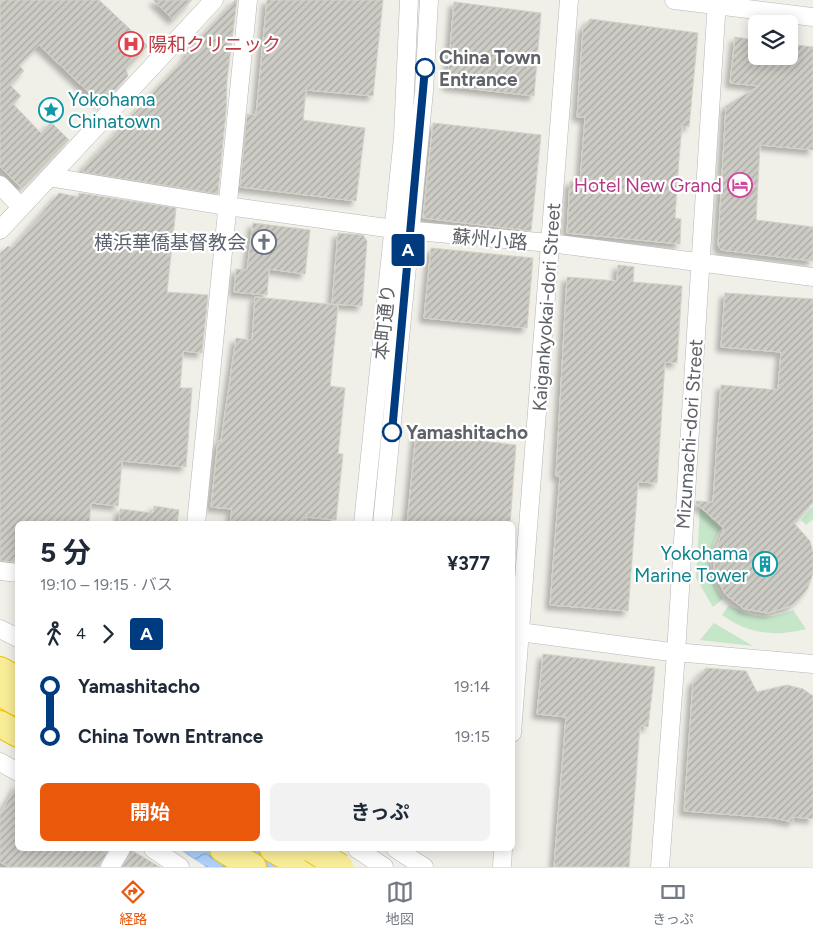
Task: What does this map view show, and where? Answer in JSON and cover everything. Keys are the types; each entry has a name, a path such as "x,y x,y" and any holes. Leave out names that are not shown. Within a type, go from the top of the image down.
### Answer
{"highway":[{"path":"0,660 15,667"},
{"path":"0,670 15,678"},
{"path":"0,693 15,701"},
{"path":"0,724 15,732"},
{"path":"226,851 253,867"}],"street":[{"path":"0,230 214,0"},
{"path":"196,521 248,0"},
{"name":"本町通り","path":"382,521 402,230 403,137 409,0"},
{"name":"本町通り","path":"363,521 402,230 424,91 429,0"},
{"name":"Kaigankyokai-dori Street","path":"515,672 568,0"},
{"path":"674,0 717,3 813,16"},
{"name":"Mizumachi-dori Street","path":"660,867 676,653 717,3"},
{"name":"蘇州小路","path":"48,178 227,206 402,230 550,244 813,276"},
{"path":"0,185 21,207"},
{"path":"0,571 15,573"},
{"path":"0,629 15,636"},
{"path":"517,632 676,653 813,664"},
{"path":"0,762 15,770"},
{"path":"110,867 120,851"},
{"path":"156,851 180,867"},
{"path":"360,851 384,867"},
{"path":"399,851 424,867"},
{"path":"502,867 503,851"}],"green space":[{"path":"813,506 813,519 806,525 801,520"},
{"path":"700,508 721,528 713,546 710,564 713,582 723,599 713,607 696,578"},
{"path":"729,605 745,613 768,617 793,610 806,629 783,633 752,630 722,615"},
{"path":"714,623 753,646 700,640"}],"water":[{"path":"182,851 304,851 330,867 206,867"}],"building":[{"path":"0,0 99,0 148,46 126,69 128,76 101,104 39,45 19,65 24,71 10,85 21,96 13,104 41,133 51,122 69,140 22,188 0,167"},
{"path":"153,0 192,0 173,20"},
{"path":"237,0 227,80 218,194 83,172 84,167 187,56 186,54"},
{"path":"267,0 383,0 373,96 306,90 303,120 365,128 356,201 240,187 247,114 256,115"},
{"path":"454,2 541,13 534,96 447,86"},
{"path":"590,19 698,33 689,127 682,126 679,158 675,218 681,219 680,244 567,233 570,181 580,182 585,117 577,117 583,29"},
{"name":"Hotel New Grand","path":"735,37 748,39 748,65 798,65 798,45 813,47 813,150 760,145 756,220 813,227 813,261 721,250 718,245 726,106 759,86 730,83"},
{"path":"433,123 541,135 531,231 423,218"},
{"path":"59,193 78,197 79,193 176,208 167,292 208,295 202,353 183,351 180,388 192,388 186,467 122,461 118,506 91,503 89,521 15,521 15,562 0,561 0,254 8,246 12,248"},
{"path":"253,223 310,230 305,274 269,269 267,295 234,292 236,269 247,270"},
{"path":"338,233 363,235 367,241 362,306 332,304"},
{"path":"431,248 533,258 527,328 424,318"},
{"path":"618,265 634,267 633,282 682,286 677,363 665,362 657,483 638,482 628,611 550,605 560,476 556,476 567,277 617,281"},
{"path":"725,293 813,299 813,503 794,523 810,541 813,552 813,573 808,588 791,606 768,613 744,609 725,594 714,572 716,548 724,528 696,503 696,501 713,502 721,385 778,390 781,352 721,347"},
{"path":"255,297 338,305 330,386 345,388 338,454 343,454 336,520 306,517 306,521 230,521 232,509 211,507 218,441 221,441 236,338 252,340"},
{"path":"416,433 516,445 510,521 407,521"},
{"path":"154,506 179,510 177,521 119,521 120,509 153,513"},
{"path":"543,654 655,667 648,727 640,726 629,867 554,867 566,717 537,714"},
{"path":"706,668 746,671 757,692 787,685 803,689 813,696 813,819 793,817 793,822 774,818 684,811 693,683"},
{"path":"15,788 15,851 108,851 99,867 9,867 0,862 0,814"},
{"path":"130,851 133,851 160,867 122,867"}],"bus line":[{"name":"A","path":"392,432 425,68"}],"place":[{"name":"陽和クリニック","path":"131,44"},
{"name":"China Town Entrance","path":"425,68"},
{"name":"Yokohama Chinatown","path":"51,110"},
{"name":"Hotel New Grand","path":"740,185"},
{"name":"横浜華僑基督教会","path":"264,242"},
{"name":"Yamashitacho","path":"392,432"},
{"name":"Yokohama Marine Tower","path":"765,564"}]}
